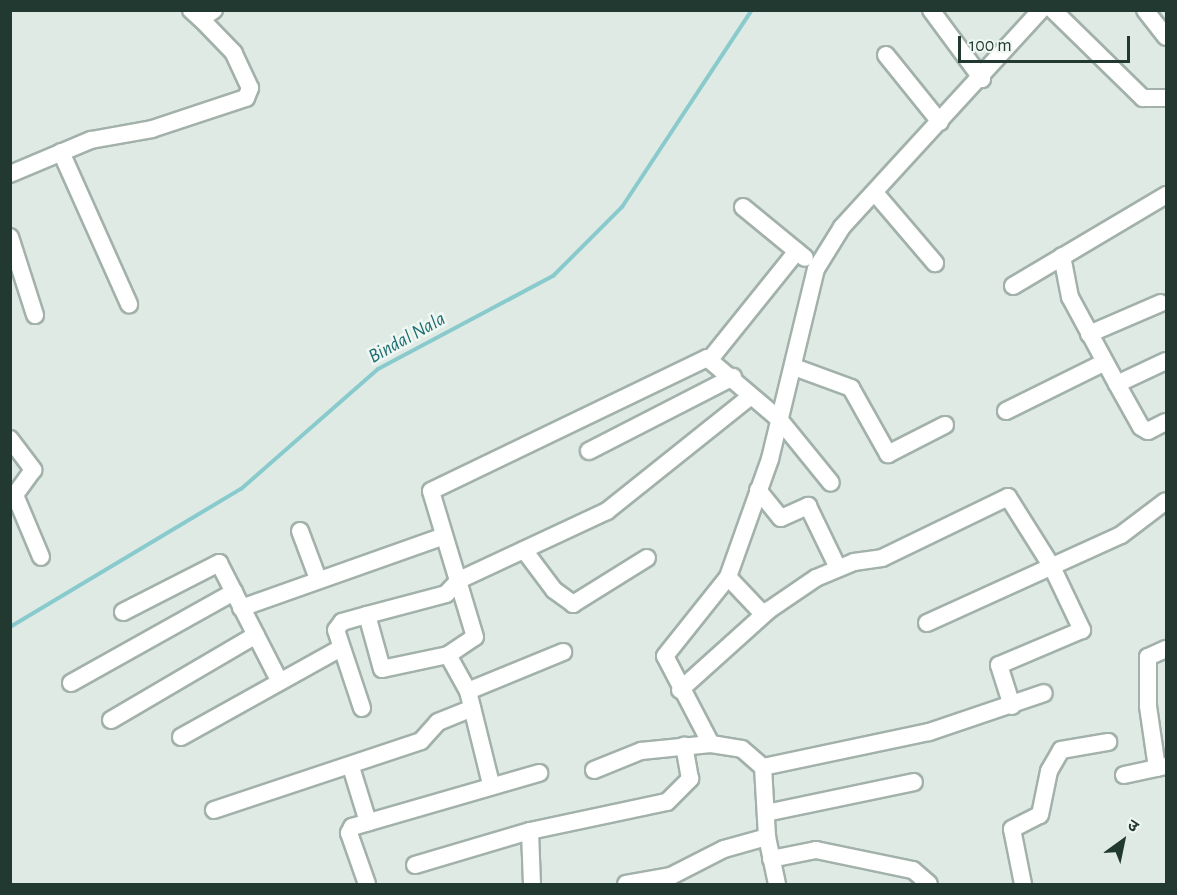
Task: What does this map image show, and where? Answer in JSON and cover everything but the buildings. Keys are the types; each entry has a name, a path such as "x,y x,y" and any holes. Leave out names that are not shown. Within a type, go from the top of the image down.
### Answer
{"street":[{"path":"711,744 680,690 665,656 728,577 758,490 794,367 816,269 842,227 876,194 982,79 1041,10"},
{"path":"1053,10 1143,98 1167,98"},
{"path":"1145,10 1167,37"},
{"path":"935,12 982,79"},
{"path":"10,174 61,152 249,95 234,53 202,13"},
{"path":"886,55 940,122"},
{"path":"61,152 129,304"},
{"path":"876,194 935,264"},
{"path":"1013,286 1167,195"},
{"path":"743,207 816,269"},
{"path":"10,237 35,315"},
{"path":"367,615 382,669 448,656 475,637 459,580 442,537 434,489 711,358 797,251"},
{"path":"1062,256 1066,287 1141,428 1148,431 1167,422"},
{"path":"1089,334 1165,306"},
{"path":"711,358 733,377 750,397 779,419 831,483"},
{"path":"1117,384 1167,361"},
{"path":"1006,411 1105,362"},
{"path":"794,367 851,388 888,454 945,425"},
{"path":"590,451 733,377"},
{"path":"362,708 341,648 339,625 367,615 446,594 459,580 616,505 750,397"},
{"path":"10,439 33,470 15,495 41,557"},
{"path":"758,490 781,518 808,506 838,568"},
{"path":"680,690 764,614 838,568 882,558 1008,497 1052,567 1082,630 999,665 1012,706"},
{"path":"927,623 1121,536 1167,501"},
{"path":"300,531 318,579"},
{"path":"241,608 442,537"},
{"path":"524,550 554,590 573,604 646,558"},
{"path":"123,612 213,562 220,564 279,680"},
{"path":"728,577 764,614"},
{"path":"71,683 234,592"},
{"path":"111,720 256,635"},
{"path":"181,736 279,680 341,648"},
{"path":"1124,775 1162,767 1148,706 1148,657 1167,649"},
{"path":"468,692 563,652"},
{"path":"448,656 468,692 490,784"},
{"path":"763,767 929,732 1012,706 1044,693"},
{"path":"214,810 351,767 421,741 438,722 472,708"},
{"path":"1023,885 1012,829 1040,815 1049,771 1061,750 1108,742"},
{"path":"594,770 641,751 711,744 742,749 763,767 767,837 777,885"},
{"path":"415,865 530,831 667,802 689,781 684,746"},
{"path":"351,767 368,822"},
{"path":"367,885 349,832 368,822 490,784 539,773"},
{"path":"766,813 914,782"},
{"path":"530,831 532,885"},
{"path":"626,885 671,876 724,849 767,837"},
{"path":"771,859 816,850 913,870 929,885"}],"waterway":[{"name":"Bindal Nala","path":"10,627 241,489 378,369 553,276 622,207 752,10"}]}
